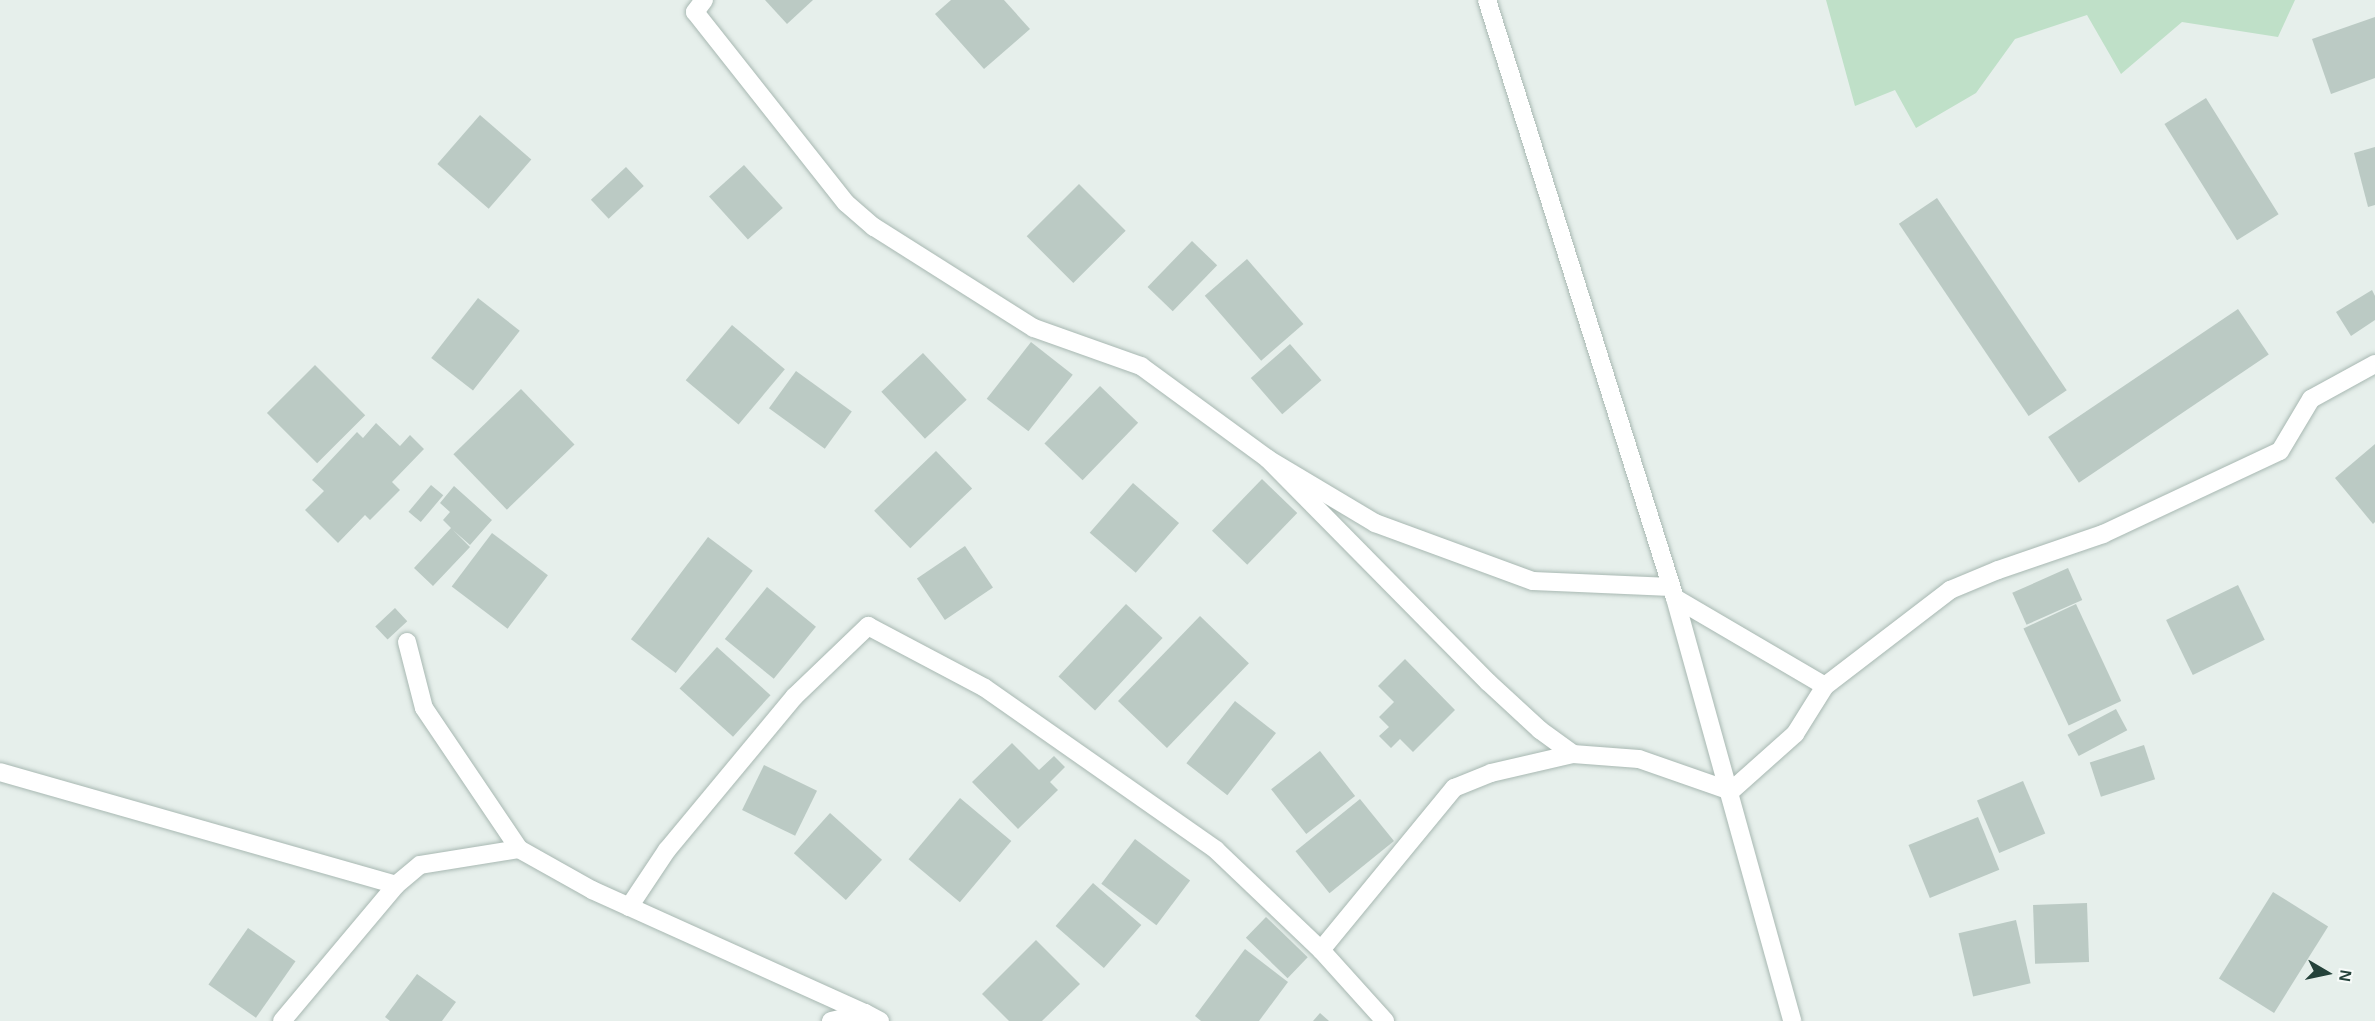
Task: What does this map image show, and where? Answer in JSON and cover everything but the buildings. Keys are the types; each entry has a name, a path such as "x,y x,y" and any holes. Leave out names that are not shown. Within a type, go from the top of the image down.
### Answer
{"street":[{"path":"704,0 695,12 846,204 874,227 1034,328 1141,366 1268,459 1375,523 1533,581 1673,592 1825,686"},
{"path":"1487,0 1673,592 1731,791 1792,1021"},
{"path":"1731,791 1794,734 1825,686 1950,590 1998,570 2103,534 2280,451 2311,399 2375,364"},
{"path":"1268,459 1488,682 1540,730 1573,754"},
{"path":"629,907 667,850 794,697 868,626 985,688 1216,850 1321,950 1385,1021"},
{"path":"406,642 424,708 519,849 629,907 873,1017"},
{"path":"1321,950 1454,788 1491,773 1573,754 1639,759 1731,791"},
{"path":"0,772 396,885"},
{"path":"282,1021 396,885 420,865 519,849"},
{"path":"831,1021 873,1017"}],"green space":[{"path":"1826,0 2295,0 2278,37 2182,22 2121,74 2087,15 2015,39 1976,93 1916,128 1895,90 1855,106"}]}
